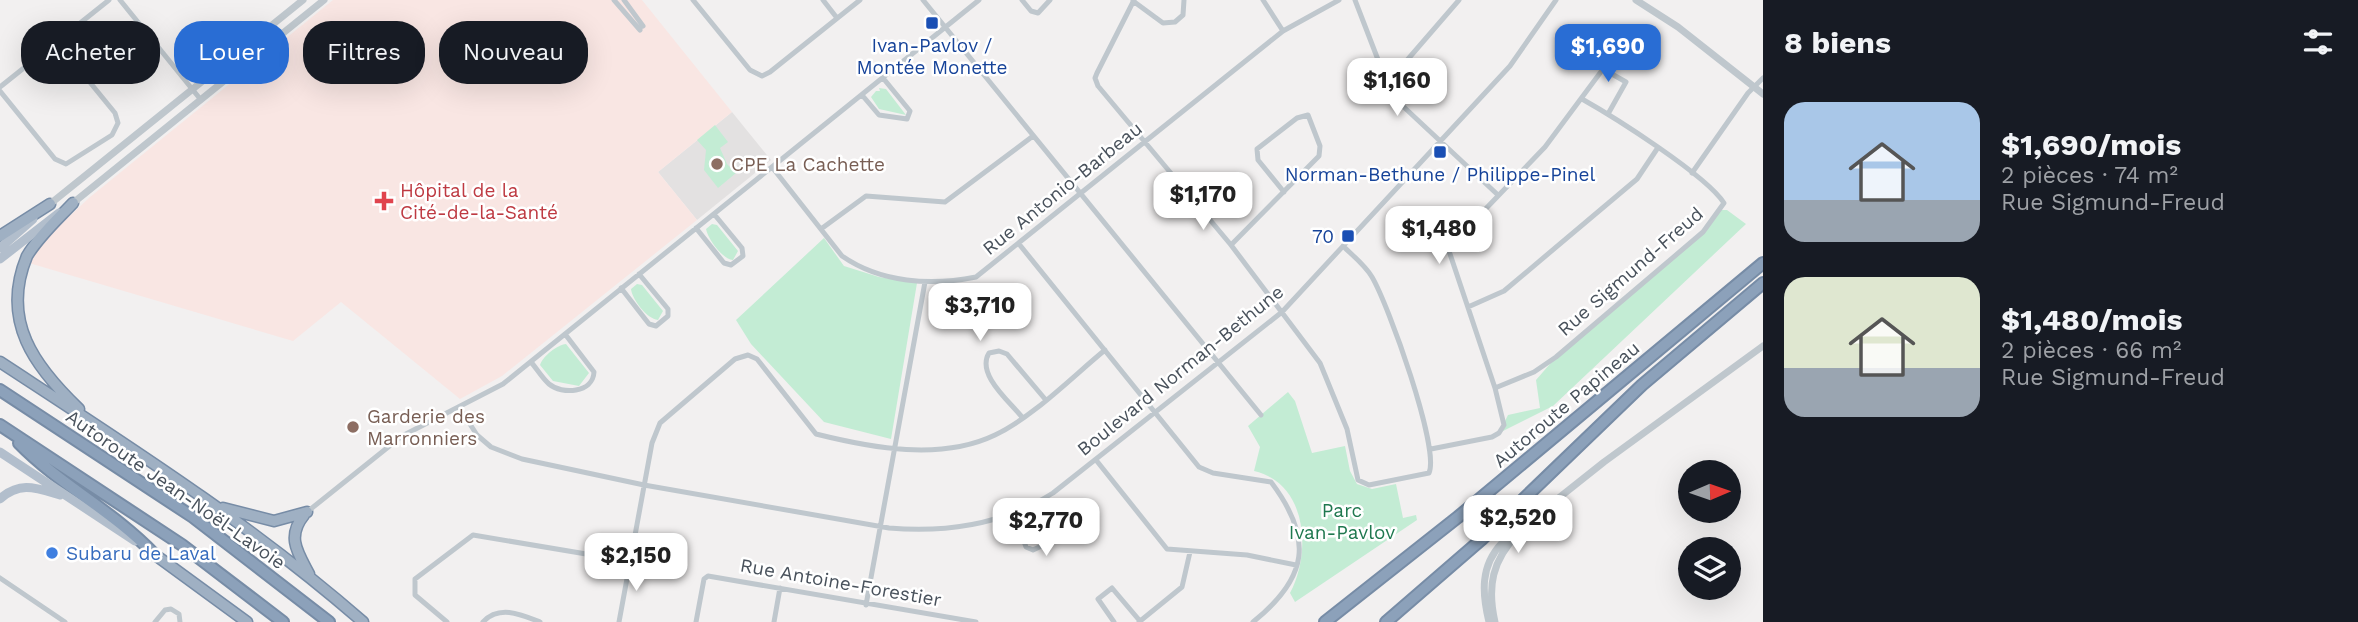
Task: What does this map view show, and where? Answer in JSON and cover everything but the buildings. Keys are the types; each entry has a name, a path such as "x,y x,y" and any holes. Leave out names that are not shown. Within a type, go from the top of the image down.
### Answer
{"highway":[{"path":"73,203 25,260 16,292 16,319 22,340 36,366 97,426"},
{"path":"0,236 50,204"},
{"name":"Autoroute Papineau","path":"1325,622 1458,517 1763,264"},
{"name":"Autoroute Papineau","path":"1386,622 1428,588 1642,385 1763,283"},
{"path":"0,362 217,507 311,578 363,622"},
{"name":"Autoroute Jean-Noël-Lavoie","path":"0,390 206,526 329,622"},
{"path":"2,427 49,470 130,528 153,554 247,622"},
{"path":"2,427 182,545 283,622"},
{"path":"217,507 274,521 307,512"},
{"path":"307,512 295,528 294,540 311,578"},
{"path":"1394,622 1428,588"}],"main road":[{"path":"0,259 73,203"},
{"path":"0,247 50,204"},
{"path":"0,452 153,554"},
{"path":"0,499 11,490 26,486 69,498"}],"street":[{"path":"83,21 109,0"},
{"path":"120,0 201,100"},
{"path":"50,204 303,0"},
{"path":"73,203 324,0"},
{"path":"614,0 641,28 624,0"},
{"path":"693,0 750,70 760,75 770,72 860,0"},
{"path":"823,0 837,18"},
{"path":"923,0 1261,415"},
{"path":"307,512 392,443 500,386 979,0"},
{"path":"1023,0 1031,11 1038,13 1050,0"},
{"path":"1184,0 1183,15 1175,22 1163,23 1134,0 1095,78 1144,144 1231,245 1320,363 1347,429 1358,480 1369,485 1429,473 1431,449 1419,401 1374,280 1343,246"},
{"path":"1263,0 1283,31"},
{"name":"Rue Antonio-Barbeau","path":"772,167 842,256 858,267 925,282 976,277 1283,31 1339,0"},
{"path":"1355,0 1392,96 1499,195"},
{"path":"1385,80 1420,46 1459,0"},
{"name":"Boulevard Norman-Bethune","path":"459,407 477,435 491,447 522,459 644,485 879,527 921,531 953,530 1014,514 1036,503 1096,460 1218,360 1282,312 1510,66 1556,0"},
{"path":"1636,0 1678,27 1763,94"},
{"path":"1431,449 1499,433 1504,425 1495,388 1448,248 1545,147 1603,69 1622,77 1625,87 1608,114"},
{"path":"21,72 0,89 55,159 66,164 111,135 118,123 115,113 91,84"},
{"path":"862,95 879,115 907,119 910,111 883,78"},
{"path":"1692,173 1753,86 1763,78"},
{"name":"Rue Sigmund-Freud","path":"1495,388 1534,372 1556,357 1703,232 1724,203 1719,194 1692,173 1582,99"},
{"path":"1231,245 1284,192 1318,156 1320,146 1308,115 1297,118 1257,149 1258,160 1284,192"},
{"path":"821,229 866,196 945,202 1033,136"},
{"path":"1468,307 1504,291 1637,179 1657,149"},
{"path":"696,228 724,263 731,265 737,262 743,256 742,248 714,214"},
{"path":"1019,244 1199,467 1213,473 1271,482 1298,530 1295,575 1288,589 1253,622"},
{"path":"621,288 649,324 662,323 668,316 668,309 639,274"},
{"path":"866,605 925,282"},
{"path":"531,362 552,386 577,390 584,388 593,379 593,370 565,334"},
{"path":"1489,622 1483,587 1493,555 1508,537 1763,346"},
{"path":"619,622 628,561 660,423 743,355 757,359 816,434 896,448 961,447 996,435 1105,350"},
{"path":"1022,417 985,371 985,359 989,353 1007,354 1045,399"},
{"path":"1096,460 1167,549 1247,555 1296,565"},
{"path":"1014,514 1026,547 1033,550 1052,541 1036,503"},
{"path":"1495,622 1490,594 1497,562 1511,542 1544,510"},
{"path":"447,622 415,595 415,579 473,535 628,561"},
{"path":"1114,622 1098,598 1112,588 1140,622 1182,587 1190,552"},
{"name":"Rue Antoine-Forestier","path":"696,622 704,579 708,576 976,622"},
{"path":"0,578 65,622"},
{"path":"774,622 780,588"},
{"path":"155,622 162,612 171,609 179,614 180,622"},
{"path":"482,622 490,614 502,612 520,614 540,622"},
{"path":"926,622 928,613"}],"shaded area":[{"name":"Hôpital de la Cité-de-la-Santé","path":"333,0 642,0 732,112 658,172 697,220 502,376 460,399 341,302 293,341 29,263 44,240 90,197 229,84 289,84 289,36 303,24 303,84 425,84 425,21 307,21"},
{"name":"CPE La Cachette","path":"732,112 771,160 697,220 658,172"}],"green space":[{"path":"879,88 886,89 906,115 879,109 871,97 876,91 880,91"},
{"path":"715,125 728,142 720,148 727,164 736,173 718,188 704,170 706,150 697,140"},
{"path":"1721,210 1727,210 1746,224 1553,406 1499,433 1508,415 1540,408 1536,380 1556,357 1703,232"},
{"path":"712,224 717,225 738,251 733,260 720,252 710,238 706,229"},
{"path":"824,238 844,266 879,277 917,283 891,439 824,422 751,344 736,320"},
{"path":"637,284 642,285 663,311 658,320 645,312 634,298 631,289"},
{"path":"566,344 589,373 579,386 553,381 540,365 551,352"},
{"name":"Parc Ivan-Pavlov","path":"1288,392 1295,401 1312,453 1345,446 1350,471 1357,484 1372,489 1396,484 1403,518 1416,515 1417,520 1295,602 1290,593 1301,558 1300,521 1285,489 1272,478 1254,471 1260,447 1248,426"}],"place":[{"name":"Ivan-Pavlov / Montée Monette","path":"932,23"},
{"name":"Norman-Bethune / Philippe-Pinel","path":"1440,152"},
{"name":"CPE La Cachette","path":"717,164"},
{"name":"Hôpital de la Cité-de-la-Santé","path":"384,201"},
{"name":"70","path":"1348,236"},
{"name":"Garderie des Marronniers","path":"353,427"},
{"name":"Subaru de Laval","path":"52,553"}]}
